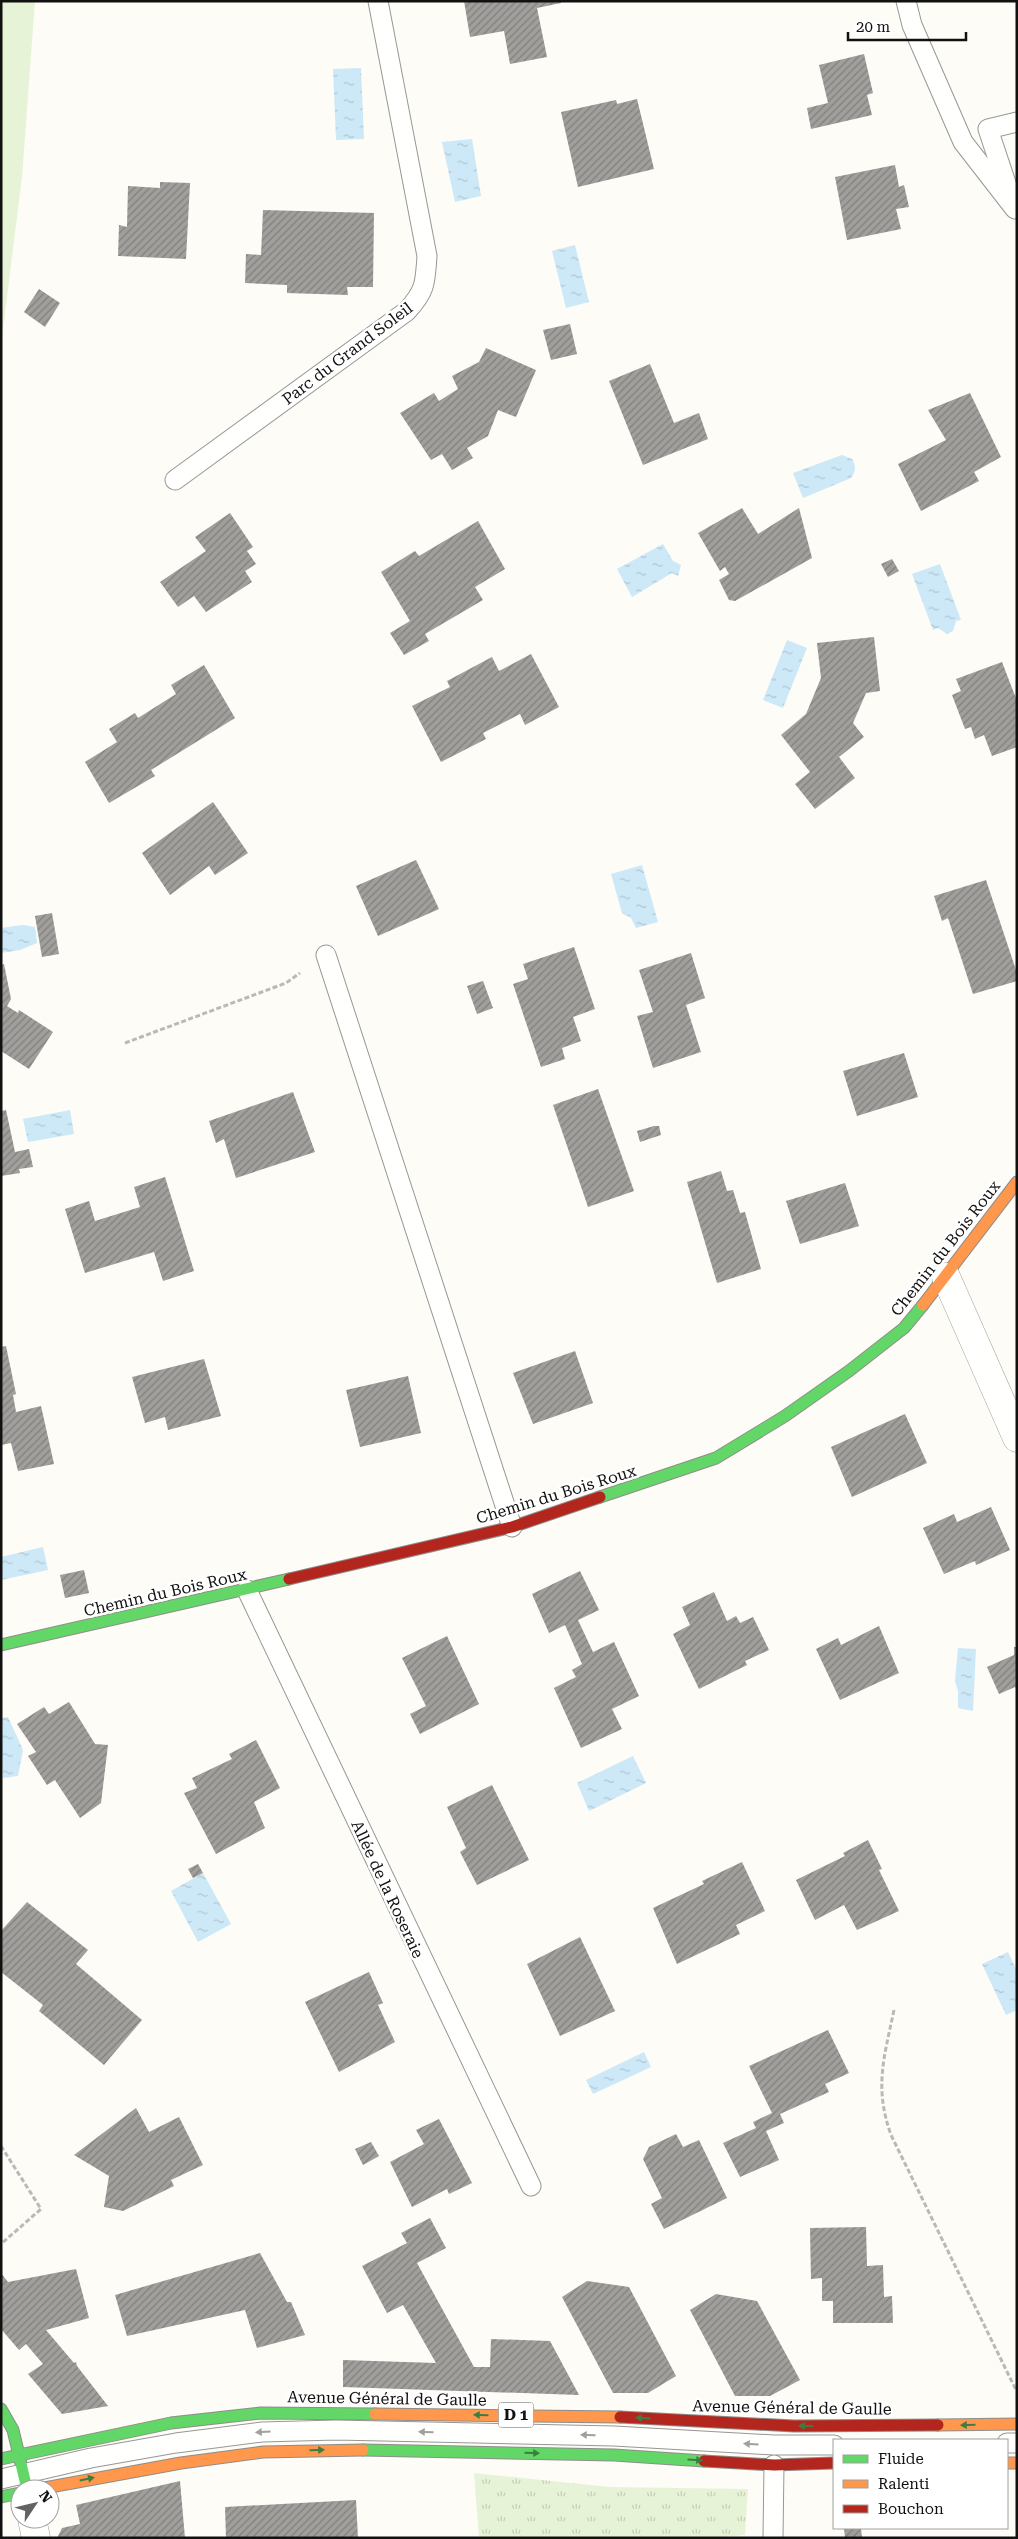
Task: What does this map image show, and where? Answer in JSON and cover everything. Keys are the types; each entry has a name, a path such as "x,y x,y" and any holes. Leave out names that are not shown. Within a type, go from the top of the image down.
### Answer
{"main road":[{"name":"Chemin du Bois Roux","path":"1,1645 246,1590 512,1527 716,1458 785,1416 849,1371 904,1328 946,1277 1017,1182"},
{"path":"1,2409 13,2430 25,2479"},
{"name":"Avenue Général de Gaulle","path":"1,2459 171,2423 261,2413 605,2416 794,2426 1017,2424"},
{"path":"60,2485 181,2463 263,2452 339,2450 614,2455 774,2464 833,2463"}],"street":[{"path":"946,1277 1017,1438"}],"lane":[{"name":"Parc du Grand Soleil","path":"175,480 408,311 421,296 426,281 428,256 378,1"},
{"path":"906,1 912,24 963,142 1016,212"},
{"path":"1016,212 988,129 1017,122"},
{"path":"326,955 512,1527"},
{"name":"Allée de la Roseraie","path":"246,1590 531,2186"},
{"path":"31,2479 91,2458 233,2434 317,2430 614,2436 774,2446 833,2445"},
{"path":"773,2538 774,2464"}],"path":[{"path":"125,1043 286,983 326,955"},
{"path":"894,2010 880,2084 883,2111 891,2135 1017,2391"},
{"path":"1,2146 41,2209 1,2244"}],"green space":[{"path":"1,1 35,1 22,177 1,345"},
{"path":"474,2473 610,2487 748,2489 745,2535 713,2538 479,2538"}],"water":[{"path":"361,68 364,139 336,140 333,69"},
{"path":"472,139 481,196 455,202 442,142"},
{"path":"575,245 589,302 566,308 552,251"},
{"path":"842,455 852,459 855,466 855,471 851,478 803,498 793,473"},
{"path":"663,544 673,561 681,565 678,576 672,573 632,597 617,569"},
{"path":"940,564 961,620 956,621 953,631 947,634 938,628 933,630 912,574"},
{"path":"787,640 807,648 783,708 763,700"},
{"path":"642,865 658,922 636,928 631,918 622,913 611,874"},
{"path":"22,925 35,927 37,943 20,950 1,953 1,928"},
{"path":"70,1110 74,1134 28,1142 23,1119"},
{"path":"43,1547 48,1570 1,1580 1,1557"},
{"path":"958,1648 976,1649 973,1711 958,1708 958,1691 955,1681"},
{"path":"8,1717 23,1750 18,1776 3,1778 1,1718"},
{"path":"633,1756 646,1783 589,1811 577,1783"},
{"path":"203,1873 231,1924 198,1942 171,1891"},
{"path":"1008,1952 1017,1971 1017,2010 1006,2015 982,1964"},
{"path":"644,2052 651,2067 593,2094 586,2080"}],"building":[{"path":"464,1 561,1 561,3 537,8 547,57 510,64 504,31 470,37"},
{"path":"864,54 873,93 867,95 872,115 811,129 807,108 828,103 819,65"},
{"path":"637,99 654,169 578,187 561,112 616,100 617,104"},
{"path":"895,165 899,187 904,185 909,207 896,209 901,229 847,240 835,177"},
{"path":"160,182 190,183 186,259 118,256 119,225 127,227 128,186 160,188"},
{"path":"263,210 374,213 373,287 347,287 348,295 287,293 287,285 245,283 246,254 261,255"},
{"path":"39,289 60,303 45,327 24,312"},
{"path":"570,324 577,354 551,360 543,330"},
{"path":"486,348 536,370 516,417 498,410 488,436 467,448 473,458 452,470 442,454 431,460 400,413 434,393 439,401 458,389 452,376 479,362"},
{"path":"650,364 674,423 699,413 708,439 643,465 609,381"},
{"path":"970,393 1001,457 974,472 979,481 921,511 898,464 946,440 928,410"},
{"path":"742,508 758,534 799,508 812,558 735,601 729,600 719,580 729,574 725,567 720,571 698,533"},
{"path":"230,513 253,547 247,551 256,564 245,571 252,582 206,612 194,596 178,607 160,582 206,551 195,537"},
{"path":"478,521 505,569 475,587 483,600 425,634 429,641 404,655 390,633 410,621 381,572 415,551 419,556"},
{"path":"892,559 899,571 888,577 881,564"},
{"path":"874,637 880,691 866,693 853,723 864,737 839,757 855,778 815,809 795,784 810,772 781,735 806,714 821,678 817,643"},
{"path":"531,654 559,707 525,725 520,714 483,733 486,739 441,762 412,706 450,687 447,681 492,657 499,671"},
{"path":"1002,662 1017,701 1017,747 992,756 984,735 975,739 971,727 965,729 952,695 961,691 956,679"},
{"path":"204,665 235,718 151,770 155,776 109,803 85,762 117,742 109,729 135,713 138,718 176,694 171,685"},
{"path":"213,802 248,853 215,875 209,866 170,895 142,853"},
{"path":"416,860 439,909 378,936 356,886"},
{"path":"986,880 1017,973 1017,981 973,994 948,918 942,921 934,896"},
{"path":"52,913 59,954 42,957 35,916"},
{"path":"574,947 595,1009 573,1017 581,1041 562,1048 565,1059 541,1067 513,984 528,979 523,964"},
{"path":"691,953 705,998 686,1005 701,1052 653,1068 637,1016 653,1012 639,970"},
{"path":"4,964 11,999 7,1006 18,1013 19,1010 53,1032 29,1069 1,1051 1,965"},
{"path":"483,981 493,1008 477,1014 467,986"},
{"path":"904,1053 918,1097 857,1116 843,1071"},
{"path":"598,1089 634,1191 588,1207 553,1105"},
{"path":"293,1092 315,1152 236,1178 224,1139 216,1143 209,1121"},
{"path":"6,1110 15,1152 29,1149 33,1167 19,1169 20,1173 1,1176 1,1111"},
{"path":"659,1126 661,1135 640,1142 637,1131"},
{"path":"721,1171 727,1191 733,1190 740,1213 745,1212 761,1269 717,1283 687,1182"},
{"path":"165,1177 194,1271 163,1281 154,1252 85,1273 65,1209 89,1201 95,1221 140,1207 134,1187"},
{"path":"845,1183 859,1226 800,1244 786,1201"},
{"path":"6,1346 16,1394 13,1395 16,1412 41,1406 54,1464 18,1471 11,1443 1,1445 1,1347"},
{"path":"575,1351 593,1403 533,1424 513,1373"},
{"path":"204,1359 221,1416 168,1430 165,1417 145,1423 132,1377"},
{"path":"408,1376 421,1433 360,1447 346,1390"},
{"path":"905,1414 927,1463 852,1497 831,1447"},
{"path":"991,1507 1010,1550 976,1565 975,1561 944,1574 923,1528 954,1514 957,1522"},
{"path":"84,1570 89,1593 65,1598 60,1575"},
{"path":"580,1571 599,1610 578,1620 593,1652 614,1642 639,1696 612,1709 622,1729 581,1748 554,1688 576,1677 572,1670 582,1664 565,1625 549,1633 532,1594"},
{"path":"714,1592 727,1621 736,1616 740,1623 753,1617 769,1650 745,1661 747,1665 699,1689 673,1634 690,1625 682,1607"},
{"path":"879,1626 899,1673 840,1700 816,1649 838,1638 841,1645"},
{"path":"447,1636 479,1704 420,1734 410,1714 426,1706 402,1658"},
{"path":"1014,1647 1017,1647 1017,1690 1015,1687 999,1694 987,1667 1014,1655"},
{"path":"69,1702 95,1744 108,1745 101,1803 80,1818 55,1780 47,1785 28,1756 36,1752 17,1724 44,1707 49,1714"},
{"path":"256,1740 280,1788 254,1802 265,1828 216,1854 184,1793 197,1788 192,1778 232,1759 229,1754"},
{"path":"492,1785 529,1860 477,1885 460,1852 466,1848 447,1807"},
{"path":"868,1840 882,1869 879,1870 899,1911 857,1930 844,1905 815,1920 796,1880 845,1856 843,1853"},
{"path":"742,1862 765,1911 736,1925 740,1934 677,1964 653,1908 704,1884 702,1881"},
{"path":"198,1864 203,1873 193,1878 188,1869"},
{"path":"27,1902 88,1950 76,1964 142,2020 104,2065 39,2011 43,2005 1,1972 1,1931"},
{"path":"580,1937 615,2011 560,2036 527,1964"},
{"path":"369,1972 383,2003 378,2005 395,2042 339,2072 305,2002"},
{"path":"828,2030 849,2073 825,2084 829,2092 780,2114 784,2123 766,2131 779,2160 740,2177 723,2143 756,2128 753,2122 772,2113 749,2066"},
{"path":"136,2108 149,2132 179,2117 203,2165 171,2180 174,2186 123,2211 104,2207 109,2176 74,2155"},
{"path":"439,2119 472,2183 449,2194 447,2189 412,2207 390,2162 424,2144 416,2130"},
{"path":"676,2134 683,2147 699,2140 727,2198 664,2229 651,2204 662,2198 643,2159 649,2147"},
{"path":"371,2142 379,2156 363,2165 355,2149"},
{"path":"430,2218 446,2248 417,2263 474,2367 490,2367 491,2339 550,2341 579,2395 343,2387 343,2360 436,2363 403,2305 387,2313 362,2266 407,2243 401,2233"},
{"path":"866,2227 867,2266 883,2265 884,2297 892,2296 893,2323 833,2323 833,2301 822,2301 822,2278 811,2279 810,2228"},
{"path":"260,2253 287,2302 291,2302 305,2335 257,2348 245,2310 127,2336 115,2295"},
{"path":"76,2269 89,2318 46,2330 74,2363 76,2362 77,2366 108,2406 62,2414 28,2374 43,2364 26,2344 19,2350 1,2329 1,2273 8,2282"},
{"path":"587,2281 629,2287 676,2376 648,2393 613,2393 562,2297"},
{"path":"716,2294 757,2301 800,2380 770,2396 735,2396 690,2310"},
{"path":"180,2481 185,2538 57,2538 62,2528 80,2524 76,2505"},
{"path":"356,2500 358,2538 226,2538 225,2507"},
{"path":"844,2529 861,2529 862,2538 845,2538"}],"traffic: fast":[{"path":"600,1497 716,1458 785,1416 849,1371 904,1328 923,1305"},
{"path":"1,1645 289,1579"},
{"path":"1,2409 13,2430 25,2479"},
{"path":"1,2459 171,2423 261,2413 375,2414"},
{"path":"363,2450 614,2455 704,2461"},
{"path":"1,2497 10,2495"}],"traffic: slow":[{"path":"923,1305 1017,1182"},
{"path":"375,2414 620,2417"},
{"path":"938,2425 1017,2424"},
{"path":"60,2485 181,2463 263,2452 363,2450"},
{"path":"1008,2463 1017,2463"}],"traffic: jam":[{"path":"289,1579 512,1527 600,1497"},
{"path":"620,2417 794,2426 938,2425"},
{"path":"704,2461 774,2465 833,2463"}]}
